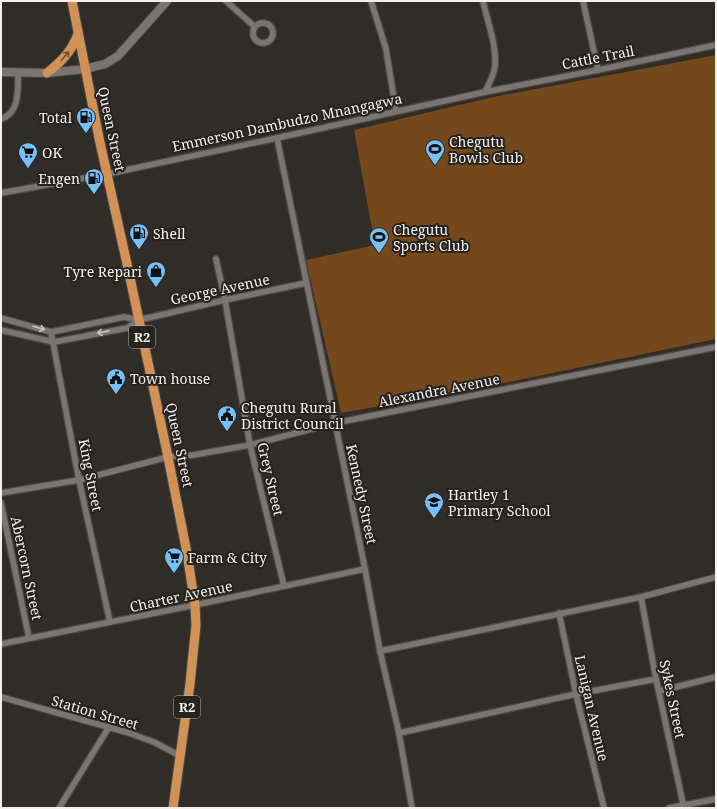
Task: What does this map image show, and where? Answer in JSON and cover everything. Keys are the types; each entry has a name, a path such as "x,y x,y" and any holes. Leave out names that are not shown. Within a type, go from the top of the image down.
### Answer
{"highway":[{"name":"R2","path":"72,1 85,69"},
{"path":"47,73 65,57 75,42 78,34"},
{"name":"Queen Street","path":"85,69 168,457 187,553 195,605 196,625 190,684 173,808"}],"main road":[{"path":"1,72 47,73 85,69 105,64 118,56 167,1"}],"street":[{"path":"226,1 255,27"},
{"path":"371,1 386,49 396,111"},
{"path":"483,1 494,47 495,65 491,81 485,92"},
{"path":"583,1 598,70"},
{"name":"Cattle Trail","path":"485,92 716,45"},
{"path":"1,120 11,112 18,99 18,73"},
{"name":"Emmerson Dambudzo Mnangagwa","path":"1,193 107,174 485,92"},
{"name":"Kennedy Street","path":"277,138 365,569 380,650 399,733 412,808"},
{"name":"Grey Street","path":"216,259 225,300 250,445 284,586"},
{"name":"George Avenue","path":"1,330 54,342 127,328 139,320 306,283"},
{"name":"George Avenue","path":"1,318 51,332 124,317 139,320"},
{"name":"King Street","path":"51,332 79,480 110,622"},
{"name":"Alexandra Avenue","path":"1,493 79,480 168,457 193,455 250,445 335,423 716,347"},
{"name":"Abercorn Street","path":"1,503 29,638"},
{"name":"Charter Avenue","path":"1,644 365,569"},
{"path":"380,650 641,597 716,577"},
{"name":"Sykes Street","path":"641,597 656,679 660,690 684,807"},
{"name":"Lanigan Avenue","path":"559,614 576,694 604,808"},
{"path":"660,690 716,677"},
{"path":"399,733 576,694 656,679"},
{"name":"Station Street","path":"1,697 109,727 154,742 180,756"},
{"path":"59,808 109,727"},
{"path":"669,808 684,807 716,799"}],"shaded area":[{"path":"716,55 716,339 480,388 341,413 306,260 375,245 354,130 493,97"}],"place":[{"name":"Total","path":"86,134"},
{"name":"Chegutu Bowls Club","path":"435,166"},
{"name":"OK","path":"28,169"},
{"name":"Engen","path":"94,195"},
{"name":"Shell","path":"139,250"},
{"name":"Chegutu Sports Club","path":"379,254"},
{"name":"Tyre Repari","path":"156,288"},
{"name":"Town house","path":"116,395"},
{"name":"Chegutu Rural District Council","path":"227,432"},
{"name":"Hartley 1 Primary School","path":"434,519"},
{"name":"Farm & City","path":"174,574"}]}
